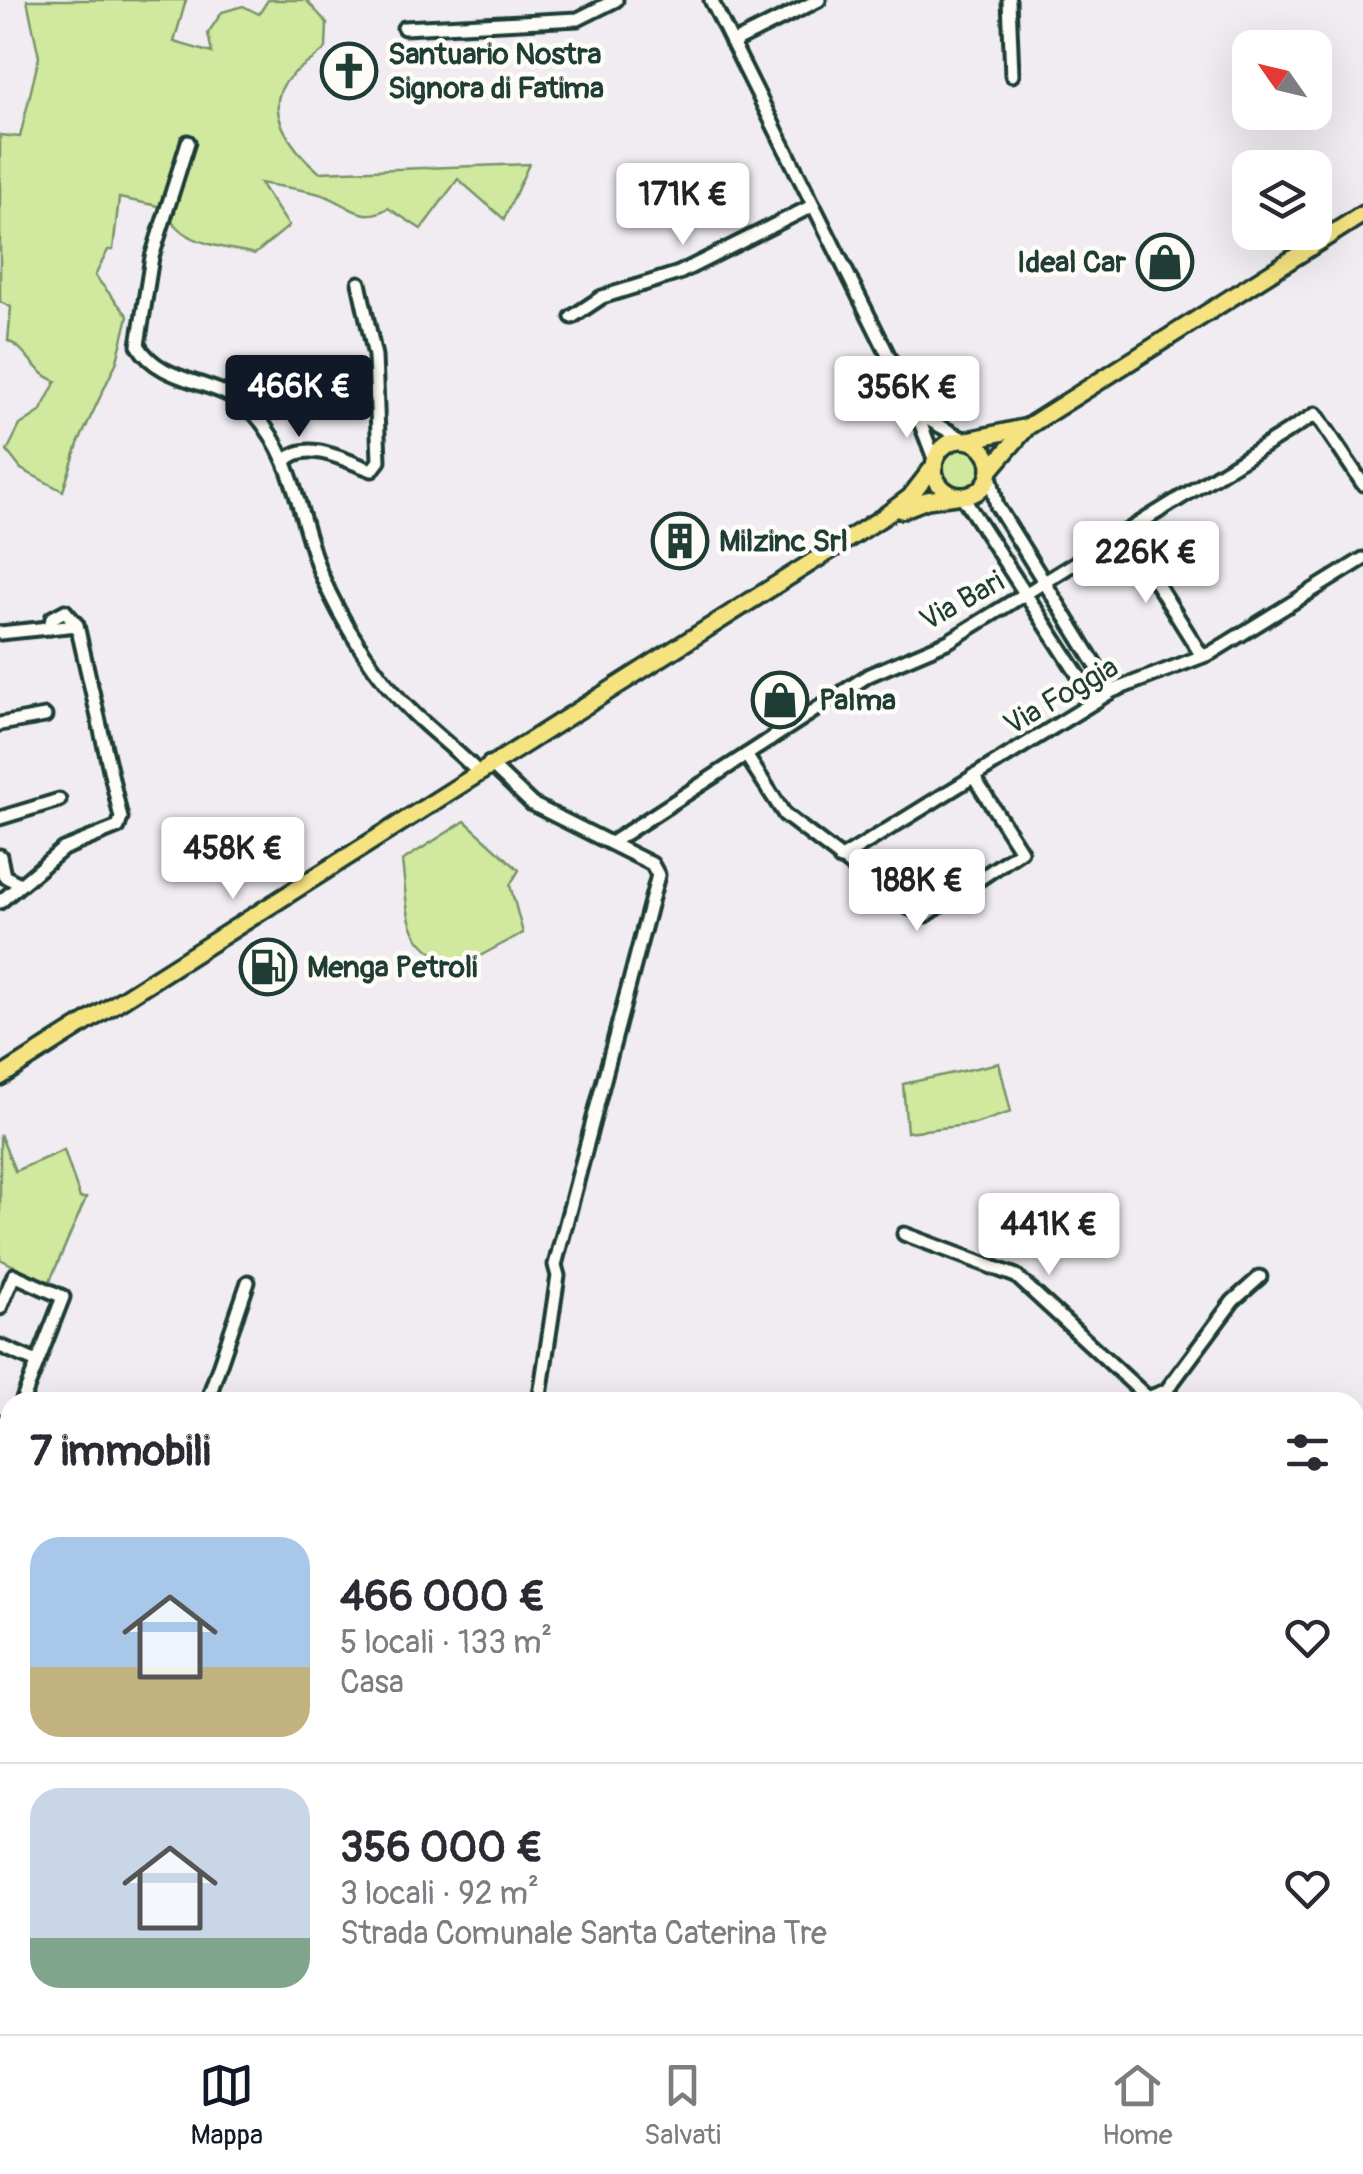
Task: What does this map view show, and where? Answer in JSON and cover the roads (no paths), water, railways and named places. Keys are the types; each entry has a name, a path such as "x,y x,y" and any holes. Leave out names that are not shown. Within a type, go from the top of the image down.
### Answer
{"main road":[{"path":"883,517 928,500 980,490 1027,427 1363,214"},
{"path":"0,1077 483,767 883,517 910,497 946,445 1027,427"},
{"path":"966,440 981,447 990,472"},
{"path":"934,464 943,489 960,496"}],"street":[{"path":"404,28 578,19 616,0"},
{"path":"710,0 915,410 934,464"},
{"path":"732,43 820,0"},
{"path":"1008,0 1012,75"},
{"path":"188,142 152,257 138,345 158,368 228,393 251,409 279,443 322,576 372,662 412,712 532,804 611,842 656,869 555,1265 558,1276 541,1392"},
{"path":"572,317 602,298 679,273 812,206"},
{"path":"285,461 296,450 309,449 372,470 380,462 375,356 360,283"},
{"path":"915,410 931,425 966,440"},
{"name":"Via Bari","path":"611,842 868,675 949,641 1316,414 1363,484"},
{"path":"990,472 996,506 1112,691"},
{"path":"960,496 1095,701"},
{"path":"1125,533 1202,656"},
{"name":"Via Foggia","path":"840,859 1112,691 1202,656 1363,558"},
{"path":"0,633 78,625 122,818 118,827 62,848 0,902"},
{"path":"0,724 44,716"},
{"path":"746,755 785,816 903,905 926,915 1020,851 974,776"},
{"path":"0,818 59,800"},
{"path":"0,856 2,881 18,883"},
{"path":"904,1234 1016,1276 1141,1392"},
{"path":"0,1308 14,1275 63,1297 27,1392"},
{"path":"1157,1392 1233,1301 1260,1278"},
{"path":"210,1392 248,1282"},
{"path":"0,1346 37,1362"}],"place":[{"name":"Santuario Nostra Signora di Fatima","path":"349,71"},
{"name":"Ideal Car","path":"1165,262"},
{"name":"Milzinc Srl","path":"680,541"},
{"name":"Palma","path":"780,700"},
{"name":"Menga Petroli","path":"268,967"}]}
